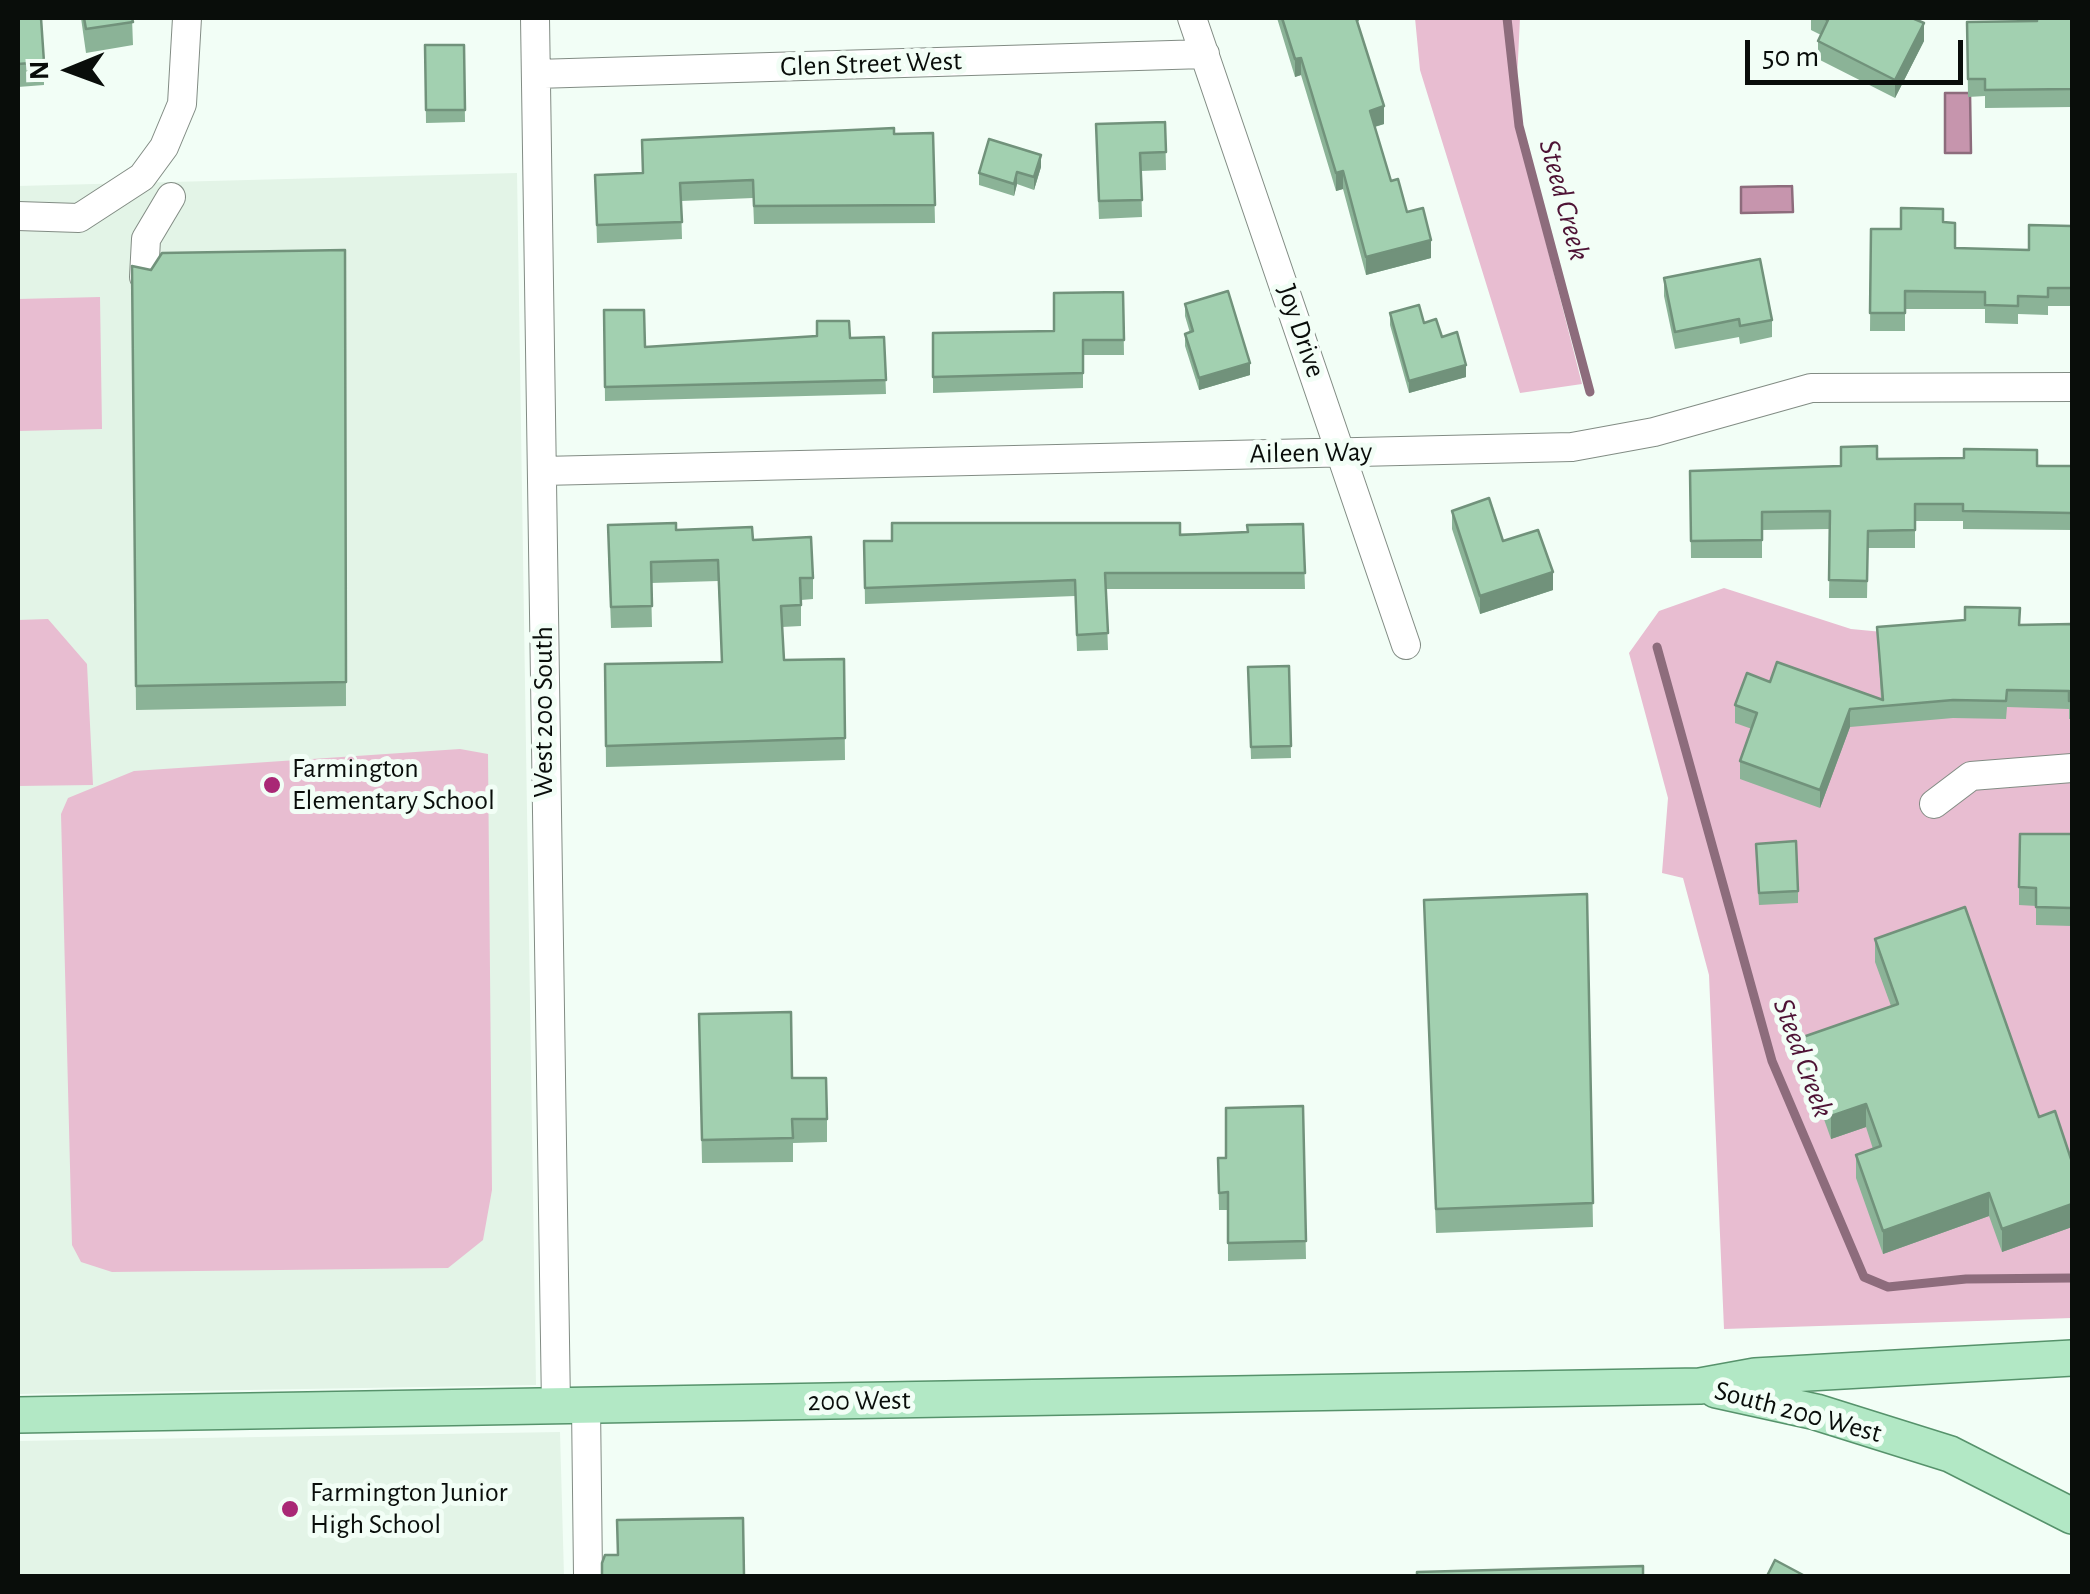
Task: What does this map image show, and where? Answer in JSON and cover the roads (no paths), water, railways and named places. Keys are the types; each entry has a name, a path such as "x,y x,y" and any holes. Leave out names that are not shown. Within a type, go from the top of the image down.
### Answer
{"main road":[{"name":"South 200 West","path":"1700,1386 1755,1376 2072,1358"},
{"name":"200 West","path":"18,1415 1700,1386"},
{"name":"South 200 West","path":"1700,1386 1816,1412 1950,1454 2072,1516"}],"street":[{"path":"18,216 79,218 142,177 164,147 182,104 188,18"},
{"name":"West 200 South","path":"535,18 542,472 571,1406 588,1576"},
{"name":"Joy Drive","path":"1192,18 1344,453 1406,645"},
{"name":"Glen Street West","path":"536,74 1205,54"},
{"path":"144,277 146,239 171,196"},
{"name":"Aileen Way","path":"542,472 1572,447 1654,432 1811,388 2072,387"},
{"path":"1934,804 1971,776 2072,768"}],"waterway":[{"name":"Steed Creek","path":"1507,18 1519,126 1590,392"},
{"name":"Steed Creek","path":"1657,647 1772,1061 1864,1277 1888,1287 1966,1279 2072,1278"}],"place":[{"name":"Farmington Elementary School","path":"272,785"},
{"name":"Farmington Junior High School","path":"290,1509"}]}
